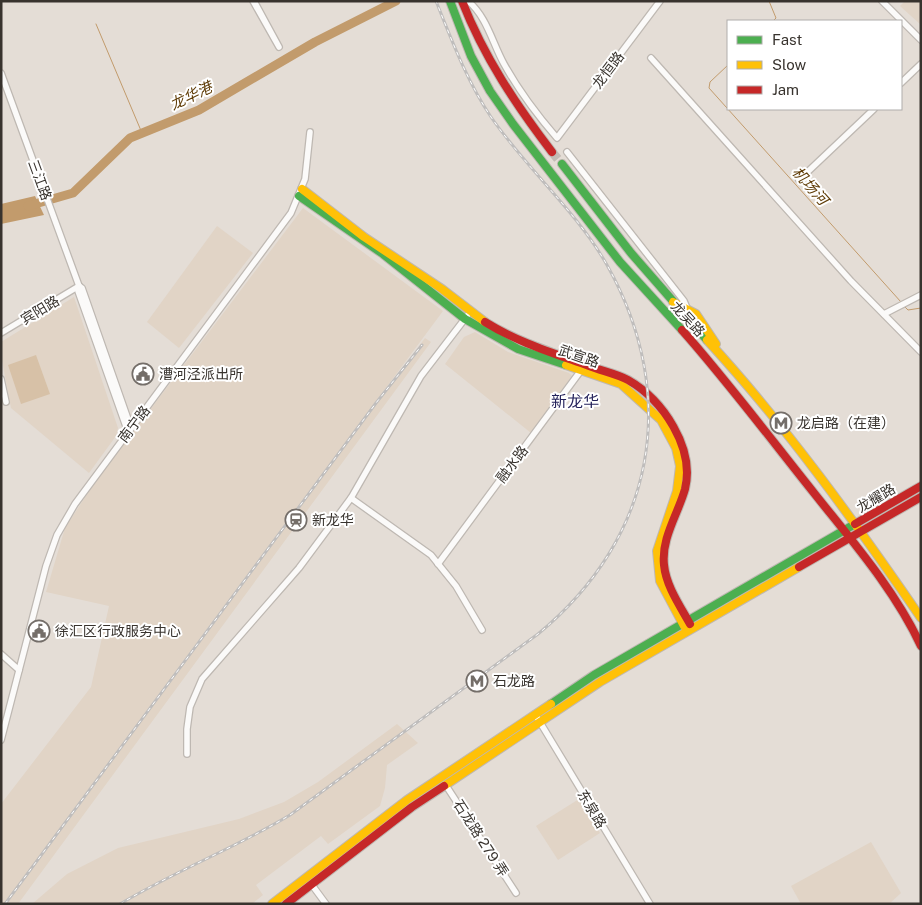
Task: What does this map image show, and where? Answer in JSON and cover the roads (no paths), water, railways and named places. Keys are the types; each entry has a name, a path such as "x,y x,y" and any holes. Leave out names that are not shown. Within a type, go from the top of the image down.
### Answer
{"main road":[{"name":"龙吴路","path":"450,1 471,56 501,108 620,262 710,362 850,539 909,620 921,646"},
{"path":"462,1 483,50 501,84 552,152"},
{"name":"龙吴路","path":"562,164 671,301 730,365 857,524 921,618"},
{"path":"300,193 442,289 470,312 509,337 584,367 614,374 639,388 663,413 675,430 685,458 687,472 685,486 666,546 664,564 669,585 690,629"},
{"name":"武宣路","path":"300,193 383,254 465,319 518,349 584,367"},
{"path":"671,301 688,308 696,314 730,365"},
{"name":"龙耀路","path":"844,532 921,486"},
{"name":"龙耀路","path":"850,539 921,497"},
{"path":"272,904 407,800 535,714 610,666 844,532"},
{"path":"286,904 412,807 600,682 850,539"}],"street":[{"path":"254,1 278,47 254,1"},
{"name":"龙恒路","path":"468,1 481,16 503,62 521,92 557,138 660,1"},
{"path":"882,1 900,20"},
{"path":"902,22 921,40"},
{"path":"651,58 884,314 921,352"},
{"path":"902,83 921,64"},
{"name":"三江路","path":"1,73 79,286 78,291 130,430"},
{"path":"799,180 873,110"},
{"name":"南宁路","path":"1,740 46,566 58,535 75,504 291,213 300,193 307,166 310,132"},
{"path":"567,152 688,308"},
{"name":"宾阳路","path":"1,333 79,286"},
{"path":"884,314 921,295"},
{"path":"187,754 186,729 190,708 202,679 299,568 350,498 421,376 470,312"},
{"name":"融水路","path":"438,564 584,367"},
{"path":"1,379 6,402"},
{"path":"350,498 431,555 456,586 482,630"},
{"path":"1,654 19,670"},
{"name":"东泉路","path":"535,714 650,904"},
{"name":"石龙路 279 弄","path":"445,784 516,893"},
{"path":"312,885 326,904"}],"waterway":[{"name":"龙华港","path":"28,206 73,193 130,138 199,110 315,42 396,1"},
{"name":"机场河","path":"769,1 776,18 774,20"},
{"path":"96,24 142,133"},
{"name":"机场河","path":"727,66 710,82 709,88 727,108"},
{"name":"机场河","path":"729,110 901,302"},
{"name":"机场河","path":"903,305 908,310 921,308"}],"tunnel":[{"path":"552,152 562,164"}],"railway":[{"path":"120,904 290,815 538,634 578,596 609,554 631,510 644,463 649,414 644,365 630,315 607,265 595,246 566,208 505,136 482,103 436,1"},
{"path":"5,904 376,403 422,345"}],"place":[{"name":"漕河泾派出所","path":"143,374"},
{"name":"龙启路（在建）","path":"781,423"},
{"name":"新龙华","path":"296,520"},
{"name":"徐汇区行政服务中心","path":"39,631"},
{"name":"石龙路","path":"477,681"}],"district":[{"name":"新龙华","path":"575,401"}]}
